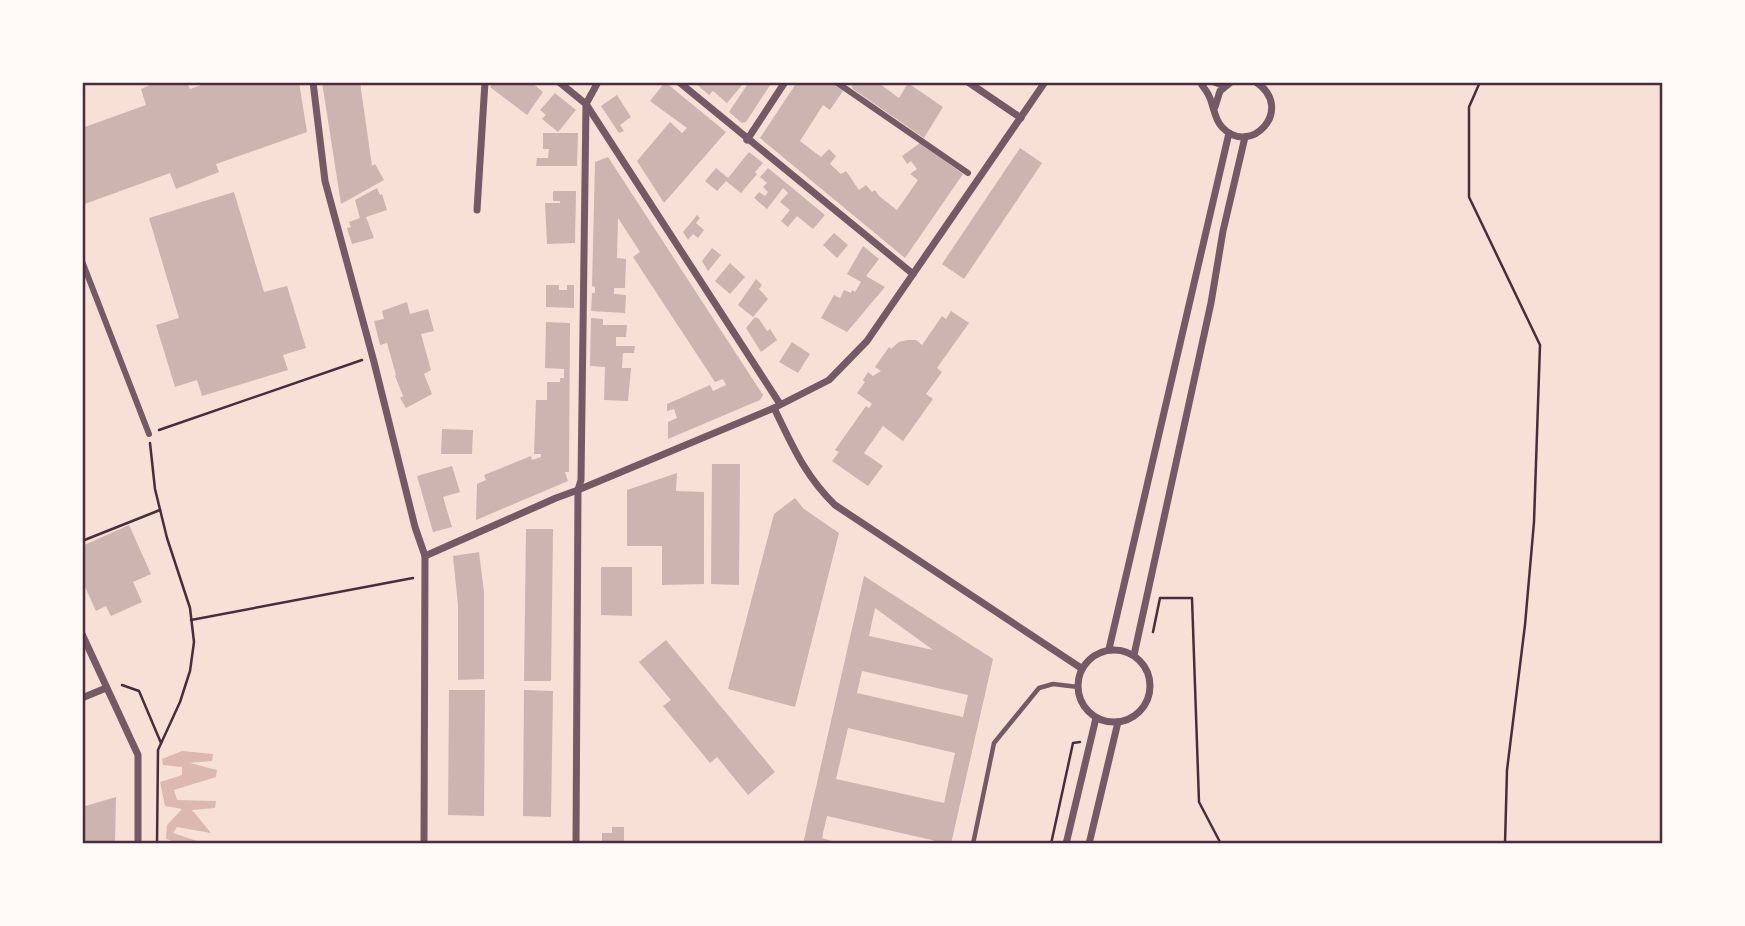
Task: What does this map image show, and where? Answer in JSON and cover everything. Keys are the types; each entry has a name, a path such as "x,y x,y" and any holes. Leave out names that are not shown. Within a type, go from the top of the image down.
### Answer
{"street":[{"path":"313,82 325,181 415,527 425,556 425,844"},
{"path":"477,210 485,82"},
{"path":"559,82 586,104 777,406 803,467 816,487 835,505 1082,668"},
{"path":"576,844 578,490 581,480 586,104 598,82"},
{"path":"678,82 914,274"},
{"path":"747,140 785,82"},
{"path":"836,82 968,173"},
{"path":"968,82 1021,118"},
{"path":"425,556 777,406 829,380 867,341 1045,82"},
{"path":"1199,82 1209,95 1217,121 1229,133 1245,137 1261,131 1271,118 1272,101 1256,82"},
{"path":"1214,82 1228,84"},
{"path":"1215,113 1216,98 1228,84"},
{"path":"1109,649 1229,133"},
{"path":"1134,655 1245,137"},
{"path":"82,261 149,434"},
{"path":"82,634 138,755 138,844"},
{"path":"1109,649 1134,655 1147,669 1149,676 1150,695 1145,705 1134,716 1118,722 1096,718 1088,712 1079,697 1077,687 1082,668 1088,659 1109,649"},
{"path":"82,698 106,688"},
{"path":"1066,844 1096,718"},
{"path":"1089,844 1118,722"}],"lane":[{"path":"973,844 994,743 1039,688 1054,684 1077,687"}],"path":[{"path":"1480,82 1469,107 1469,197 1540,345 1534,522 1525,625 1507,770 1505,844"},
{"path":"157,844 158,750 180,702 190,671 194,642 190,608 155,489 149,434 363,359"},
{"path":"82,541 160,510"},
{"path":"191,620 413,578"},
{"path":"1153,632 1160,598 1192,598 1199,802 1222,844"},
{"path":"122,685 139,691 161,743"},
{"path":"1051,844 1073,743 1091,741"}],"shaded area":[{"path":"182,751 213,754 212,761 190,763 217,770 216,777 174,790 177,800 216,801 215,808 192,810 211,833 177,827 173,833 206,844 182,844 166,839 167,825 182,809 165,806 160,782 182,775 182,767 163,765 162,759"}],"building":[{"path":"152,82 187,82 190,89 210,82 299,82 307,132 216,164 219,172 176,189 170,173 82,205 82,128 146,105 141,89"},
{"path":"322,82 360,82 372,166 375,164 384,180 341,204"},
{"path":"495,82 531,82 543,92 527,115 490,87"},
{"path":"665,82 726,132 664,203 637,161 670,122 682,133 687,128 650,101"},
{"path":"694,82 743,84 727,103 713,91 709,95"},
{"path":"749,82 772,82 746,122 742,123 729,112"},
{"path":"797,82 831,82 843,91 830,110 823,105 800,141 821,157 829,149 836,156 830,164 841,174 846,171 859,190 866,185 897,210 918,180 910,174 917,169 911,161 907,164 902,156 920,143 963,174 905,258 760,138"},
{"path":"851,82 877,82 899,98 908,83 943,107 924,138 853,89"},
{"path":"555,93 576,110 558,132 542,119 546,115 540,110"},
{"path":"617,95 631,117 620,125 624,131 619,133 601,106"},
{"path":"543,133 578,133 577,166 536,166 537,158 548,158 549,149 543,149"},
{"path":"1020,148 1042,163 964,279 942,264"},
{"path":"749,152 763,163 741,193 726,181 717,191 705,181 716,168 728,178"},
{"path":"608,157 763,395 760,400 668,439 668,422 677,418 674,409 667,411 667,404 710,385 713,391 726,385 723,379 715,382 633,257 640,252 618,218 617,258 626,259 625,288 614,288 614,294 626,295 625,313 591,311 592,293 595,293 595,287 592,286 595,162"},
{"path":"768,168 825,215 813,229 797,216 788,227 781,221 790,210 780,202 788,193 783,188 767,209 754,198 759,192 765,196 768,192 763,187 767,183 760,177"},
{"path":"377,188 387,210 366,217 374,238 352,244 347,228 351,227 349,222 360,218 355,200"},
{"path":"553,191 576,191 575,243 547,244 545,203 560,203 553,201"},
{"path":"234,192 264,292 287,286 306,348 283,355 288,370 202,396 197,380 175,387 156,325 179,318 149,218"},
{"path":"697,215 700,218 696,223 704,230 698,238 693,234 688,240 683,232"},
{"path":"834,233 848,245 837,258 823,245"},
{"path":"863,246 879,259 866,276 885,287 847,332 821,318 834,295 840,298 844,290 855,292 861,282 847,274"},
{"path":"712,248 721,255 708,271 702,261"},
{"path":"730,263 745,277 730,294 715,281"},
{"path":"756,279 762,285 759,289 768,299 753,317 738,305"},
{"path":"546,285 559,285 559,290 567,290 567,285 574,285 574,308 546,307"},
{"path":"407,302 410,314 428,309 434,331 421,334 431,370 424,374 432,394 406,408 400,398 403,396 387,343 380,345 374,321 384,319 382,311"},
{"path":"951,311 969,323 937,368 942,372 926,394 933,399 903,441 883,426 864,453 883,466 868,486 832,461 839,452 835,450 866,406 869,408 872,404 857,393 865,382 863,380 868,372 873,376 881,371 875,367 889,347 891,349 899,342 907,340 916,340 922,345 942,316 946,319"},
{"path":"755,317 767,331 770,329 777,340 761,352 746,328"},
{"path":"591,318 603,319 603,325 627,325 626,337 616,337 616,346 635,346 634,353 623,353 622,368 631,368 628,401 604,400 605,367 590,366"},
{"path":"546,322 570,323 569,472 565,472 568,481 476,520 477,484 486,480 484,475 531,456 532,460 541,457 541,454 534,454 536,400 547,400 547,382 560,382 560,378 564,378 564,369 545,368"},
{"path":"792,342 810,354 798,373 779,362"},
{"path":"442,429 473,430 472,454 441,454"},
{"path":"712,464 740,464 739,585 711,584"},
{"path":"452,466 460,492 443,497 452,527 433,532 417,476"},
{"path":"677,473 676,491 704,492 704,584 662,585 662,546 627,546 627,490"},
{"path":"795,498 804,509 839,533 795,707 728,689 774,514"},
{"path":"129,525 151,574 133,582 142,602 111,616 106,606 96,611 82,580 82,546"},
{"path":"526,529 553,529 551,681 524,681"},
{"path":"479,552 484,592 484,679 458,680 458,605 453,556"},
{"path":"601,567 632,567 632,616 601,615"},
{"path":"864,576 993,659 951,844 935,844 936,841 827,816 822,838 843,844 803,844","holes":["875,608 933,650 869,636","862,671 968,695 963,717 857,693","848,728 955,753 944,803 836,779"]},
{"path":"666,640 775,772 748,795 717,757 710,763 663,706 671,700 639,662"},
{"path":"449,690 485,690 484,816 448,815"},
{"path":"524,690 553,691 551,817 523,816"},
{"path":"116,797 115,844 82,844 82,807"},
{"path":"612,827 624,827 624,844 602,844 602,833 612,833"}]}
